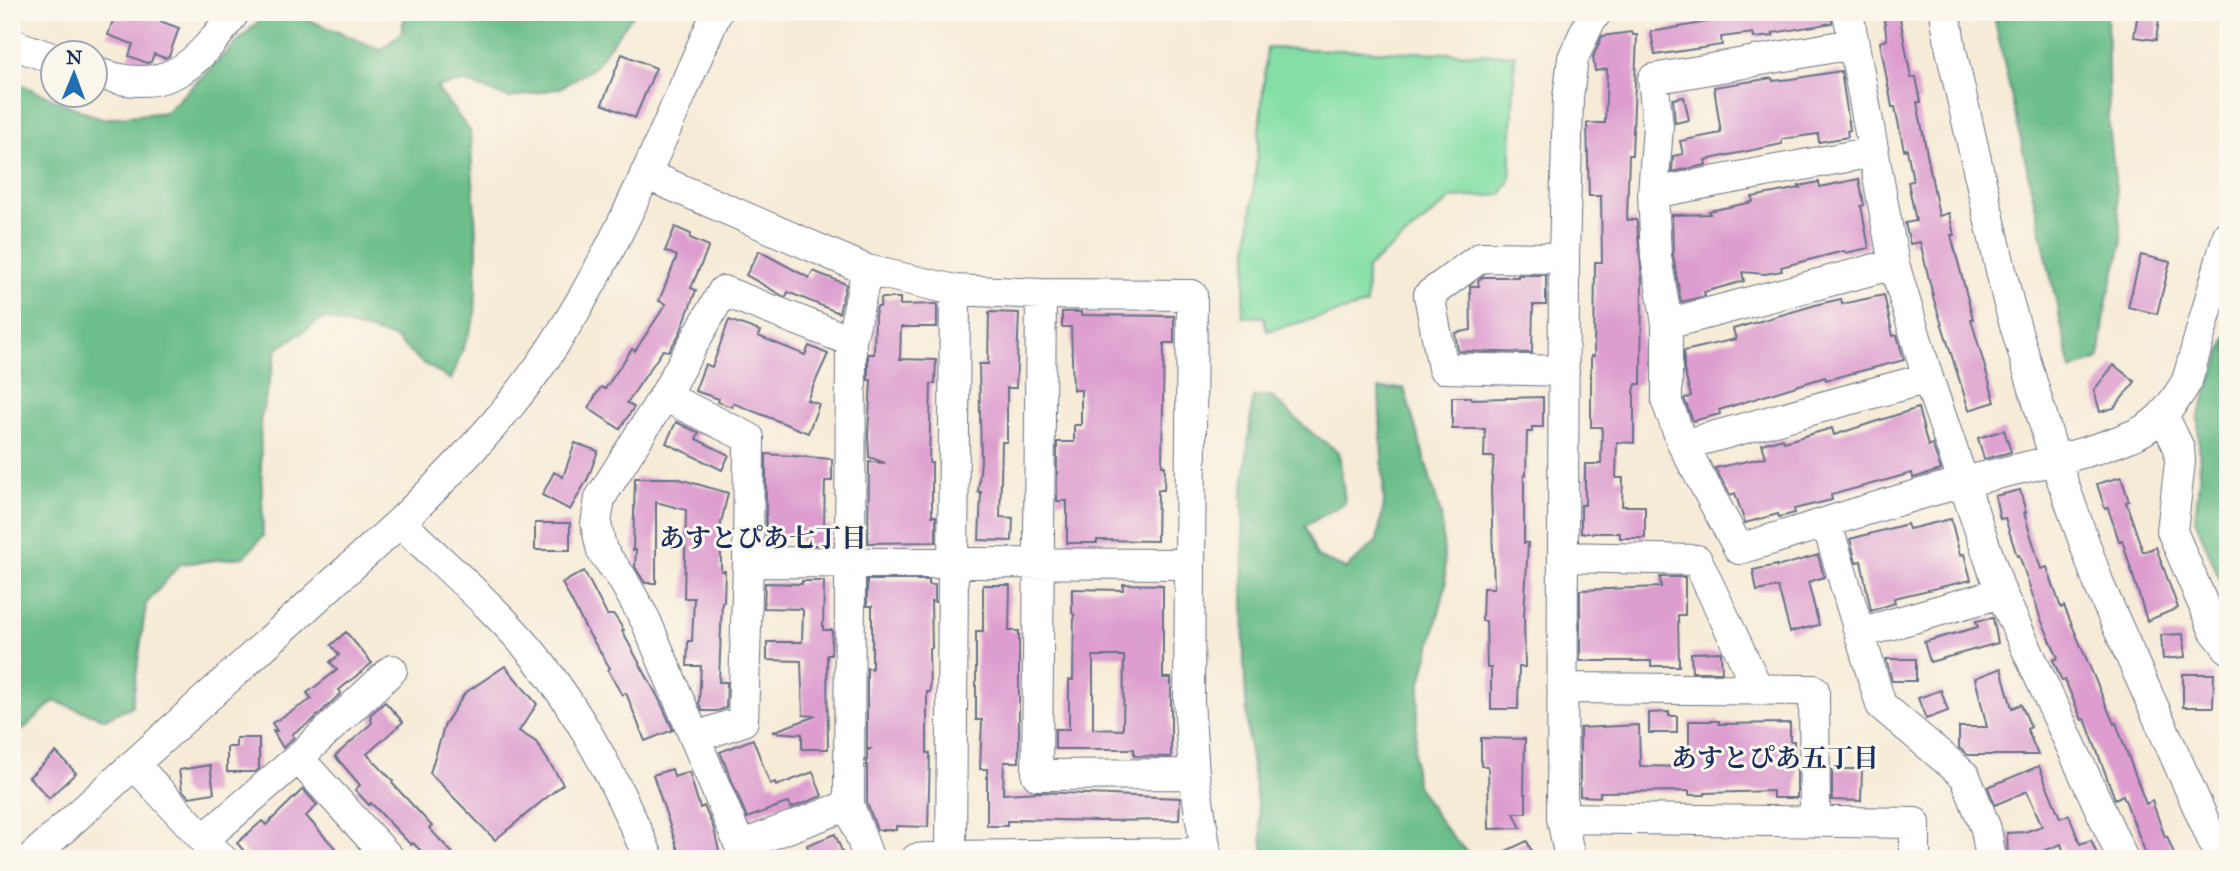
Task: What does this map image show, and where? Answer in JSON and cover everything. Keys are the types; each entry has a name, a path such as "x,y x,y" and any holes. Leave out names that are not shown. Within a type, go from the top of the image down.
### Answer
{"street":[{"path":"108,76 144,82 175,74 207,51 235,12"},
{"path":"30,859 400,522 460,464 515,398 558,339 589,287 645,174 717,12"},
{"path":"1570,859 1562,818 1564,258 1568,98 1573,58 1597,12"},
{"path":"1848,12 1894,264 1928,378 2001,593 2123,859"},
{"path":"1945,12 1951,50 2008,301 2055,460 2100,587 2221,859"},
{"path":"12,44 38,53"},
{"path":"1852,44 1653,79 1658,126 1653,193 1656,257 1667,324 1667,402 1683,445 1739,549 1964,482 2055,460 2136,433 2163,415 2175,402 2187,381 2228,235"},
{"path":"1653,193 1873,152"},
{"path":"645,174 867,270 955,290 1041,294 1192,295 1189,701 1194,774 1207,856 951,856 916,859"},
{"path":"1564,258 1481,257 1429,295 1443,369 1564,371"},
{"path":"1667,324 1894,264"},
{"path":"867,270 851,341 849,805 869,859"},
{"path":"951,856 955,290"},
{"path":"849,805 743,852 646,621 622,578 602,551 596,524 600,498 664,396 723,291 851,341"},
{"path":"1041,294 1037,775 1194,774"},
{"path":"1683,445 1928,378"},
{"path":"664,396 749,438 743,720 696,737"},
{"path":"2163,415 2179,448 2180,462 2172,531 2214,630 2228,648"},
{"path":"400,522 502,620 540,664 594,742 621,792 649,859"},
{"path":"1827,524 1881,705 1965,776 1986,829 1991,859"},
{"path":"1564,557 1697,560 1758,689"},
{"path":"748,562 1189,564"},
{"path":"1860,633 2001,593"},
{"path":"134,764 213,849 298,758 392,670"},
{"path":"1563,688 1814,690 1815,821"},
{"path":"298,758 390,859"},
{"path":"1562,818 1915,822 1915,859"}],"green space":[{"path":"268,12 290,12 381,50 401,33 406,12 635,12 593,68 560,88 509,98 466,82 436,87 470,131 477,250 475,317 451,380 420,361 395,338 324,318 277,349 260,421 263,536 244,557 180,564 146,604 132,706 105,719 54,701 19,733 12,750 12,81 38,92 38,108 75,108 101,119 166,112"},
{"path":"1993,12 2107,12 2109,125 2122,245 2107,299 2099,359 2071,370"},
{"path":"1267,48 1515,55 1510,180 1501,195 1452,198 1367,268 1366,305 1267,331 1264,317 1242,316"},
{"path":"2228,334 2228,599 2195,519 2200,472 2198,418"},
{"path":"1404,388 1441,515 1446,585 1420,686 1414,755 1416,785 1444,827 1473,859 1265,859 1248,738 1244,661 1242,498 1253,397 1271,396 1313,434 1339,452 1345,503 1305,526 1317,557 1346,569 1377,541 1384,504 1379,389"}],"building":[{"path":"116,12 136,12 179,28 169,56 165,58 154,54 151,62 147,63 129,56 133,44 108,35"},
{"path":"1741,12 1831,12 1832,23 1773,33 1773,36 1754,38 1753,33 1721,37 1722,45 1655,55 1651,32 1741,16"},
{"path":"1883,12 1899,12 1911,78 1916,77 1921,102 1917,102 1939,216 1949,213 1954,235 1951,235 1971,319 1995,402 1969,410 1934,300 1920,242 1910,244 1905,223 1916,221 1908,182 1913,181 1907,149 1904,150 1895,107 1892,107 1880,42 1887,40"},
{"path":"2138,12 2160,12 2156,40 2134,37"},
{"path":"1632,32 1637,35 1627,220 1636,220 1637,223 1642,280 1641,384 1636,384 1634,392 1634,443 1617,442 1616,478 1623,478 1622,506 1645,506 1645,538 1620,538 1620,533 1581,533 1581,505 1585,505 1585,464 1601,464 1602,427 1591,427 1595,262 1602,262 1601,196 1589,196 1587,123 1605,123 1607,69 1595,71 1593,57 1602,36"},
{"path":"622,54 656,68 635,118 602,104"},
{"path":"1841,71 1850,130 1847,131 1848,137 1819,142 1818,134 1782,139 1782,144 1705,160 1706,165 1672,172 1673,156 1683,154 1680,141 1721,133 1714,87"},
{"path":"1684,97 1689,120 1675,123 1673,99"},
{"path":"1859,179 1869,248 1845,253 1844,251 1781,267 1782,271 1765,274 1742,272 1744,281 1704,292 1705,296 1681,302 1673,255 1672,215 1710,214 1709,211 1753,202 1752,197 1819,182 1820,187"},
{"path":"675,227 691,234 690,238 709,246 691,288 696,290 680,333 669,351 663,350 627,403 634,407 620,429 588,408 601,387 605,389 632,349 635,351 666,304 659,301 677,256 665,251"},
{"path":"759,251 809,278 813,271 846,284 839,313 788,292 786,297 783,296 746,275"},
{"path":"2141,255 2170,262 2157,314 2128,307"},
{"path":"1546,275 1546,305 1533,305 1532,353 1458,351 1455,333 1471,330 1470,286 1479,286 1478,281 1483,277"},
{"path":"1884,295 1893,336 1897,335 1904,360 1826,380 1825,377 1719,410 1720,414 1693,421 1684,399 1691,396 1684,370 1684,351 1736,339 1733,329 1819,304 1841,299 1842,304"},
{"path":"881,298 900,298 900,305 937,304 937,327 901,327 900,359 936,360 935,384 931,384 929,463 932,463 932,516 936,516 936,542 868,543 869,462 885,463 869,457 868,435 871,380 868,380 868,354 874,354 875,315"},
{"path":"989,312 1019,313 1016,388 1007,388 1007,442 1002,442 1000,517 1013,518 1012,541 979,540 979,364 988,364"},
{"path":"1062,312 1081,312 1081,315 1174,316 1174,343 1164,343 1162,466 1165,466 1164,490 1158,490 1157,541 1097,540 1097,543 1067,543 1067,501 1057,501 1057,442 1074,442 1074,425 1081,425 1081,390 1073,390 1071,327 1062,327"},
{"path":"729,320 760,331 758,336 805,355 809,346 828,354 807,400 819,404 808,433 733,403 732,407 718,402 719,399 695,391 705,364 712,367"},
{"path":"2114,365 2135,382 2114,408 2100,412 2094,390"},
{"path":"1452,397 1543,397 1543,427 1532,427 1532,432 1527,432 1524,475 1524,543 1528,543 1524,616 1525,667 1519,667 1518,709 1491,709 1491,668 1487,668 1486,621 1482,621 1483,588 1494,588 1491,488 1494,457 1484,457 1485,429 1452,429"},
{"path":"1918,408 1928,446 1932,444 1941,470 1913,478 1912,473 1831,495 1832,500 1794,509 1795,513 1779,517 1778,514 1745,523 1735,493 1730,495 1715,468 1766,457 1762,444 1783,438 1784,442 1832,428 1834,435"},
{"path":"676,422 699,433 696,439 729,455 722,470 666,443"},
{"path":"2004,430 2011,452 1984,459 1978,438"},
{"path":"575,443 598,451 588,478 570,510 542,495 554,472 563,477"},
{"path":"766,454 832,459 832,481 825,481 824,526 831,526 831,545 800,545 800,536 766,536"},
{"path":"2121,477 2129,501 2126,502 2143,552 2156,547 2178,608 2147,621 2122,540 2119,541 2097,484"},
{"path":"635,478 676,478 728,493 721,523 721,571 725,571 719,682 727,682 726,708 702,711 699,703 701,666 687,666 688,641 692,641 694,598 684,598 686,510 656,502 656,583 645,583 635,567 636,550 633,550"},
{"path":"2020,490 2041,569 2047,567 2061,608 2064,606 2114,724 2116,723 2146,804 2152,801 2176,859 2148,859 2123,795 2115,799 2085,719 2082,720 2065,680 2062,681 2053,660 2058,658 2040,617 2005,518 2000,519 1995,496"},
{"path":"1951,519 1960,555 1964,554 1971,580 1894,598 1895,603 1871,611 1861,561 1856,562 1850,539 1907,524 1909,529"},
{"path":"535,523 570,523 570,550 535,550"},
{"path":"1818,555 1824,577 1808,582 1819,625 1790,632 1778,587 1757,591 1753,570 1777,567"},
{"path":"584,571 607,615 614,615 624,630 622,631 673,730 645,741 626,693 622,695 608,670 610,668 562,583"},
{"path":"1660,577 1685,577 1685,615 1678,615 1679,666 1651,666 1651,661 1580,661 1580,590 1661,587"},
{"path":"867,580 929,580 929,585 935,585 935,602 931,601 930,692 927,692 927,753 930,753 928,827 896,826 896,830 877,830 867,803 867,751 870,749 867,749 867,668 872,669 872,606 867,606"},
{"path":"802,581 824,581 823,630 832,630 831,655 827,655 828,749 802,749 802,734 772,732 816,716 803,715 801,661 767,660 767,642 802,642 803,611 764,608 765,583 802,584"},
{"path":"1123,584 1163,585 1163,678 1171,678 1171,757 1134,756 1134,749 1055,749 1055,729 1069,729 1069,680 1073,680 1072,589 1123,590","holes":["1093,656 1124,656 1123,730 1093,729"]},
{"path":"983,585 1010,585 1009,631 1019,631 1019,762 1004,762 1003,794 1040,792 1180,798 1179,820 1019,819 1007,821 1007,826 987,826 987,769 980,769 982,720 976,720 976,631 983,631"},
{"path":"1993,618 1998,643 1930,662 1924,642 1978,627 1976,621"},
{"path":"346,632 372,663 339,690 341,693 312,721 292,734 294,737 283,748 273,731 277,731 272,723 312,699 307,693 337,670 330,662 339,655 331,645"},
{"path":"2183,634 2185,657 2163,659 2161,635"},
{"path":"1721,652 1722,672 1692,672 1691,653"},
{"path":"1886,659 1916,659 1916,681 1892,681"},
{"path":"505,666 537,704 519,731 536,742 563,784 495,840 430,773 445,724 465,693"},
{"path":"2001,668 2012,708 2021,704 2031,727 2027,729 2038,755 1968,755 1959,748 1959,727 1987,727 1975,678"},
{"path":"2183,674 2214,674 2213,707 2183,707"},
{"path":"1941,690 1948,711 1926,719 1918,698"},
{"path":"385,702 403,722 367,754 458,859 429,859 413,843 411,845 355,790 360,785 335,756 372,723 370,715"},
{"path":"1669,712 1669,716 1677,716 1677,733 1649,733 1649,713"},
{"path":"1689,721 1719,721 1719,724 1790,723 1790,741 1794,741 1794,767 1797,767 1797,798 1773,798 1773,791 1705,795 1689,795 1689,791 1600,792 1600,797 1580,796 1580,728 1639,725 1640,766 1689,767"},
{"path":"236,738 259,738 259,769 255,772 227,772 227,747 236,747"},
{"path":"1481,738 1525,739 1526,813 1514,813 1521,828 1489,829 1488,766 1481,766"},
{"path":"753,739 770,784 775,782 776,786 813,772 822,796 791,808 789,802 747,818 720,752"},
{"path":"56,752 76,773 49,798 29,777"},
{"path":"210,765 214,793 189,797 182,790 179,770"},
{"path":"2039,766 2060,818 2069,815 2080,844 2091,840 2099,859 2045,859 2063,850 2061,844 2034,857 2008,859 2007,833 2025,832 2042,826 2027,791 1995,805 1988,787"},
{"path":"672,769 674,777 689,772 700,808 704,806 714,829 721,859 681,859 653,775"},
{"path":"1832,769 1862,769 1861,801 1832,800"},
{"path":"303,789 317,805 306,816 345,859 251,859 237,843 262,821 266,825"},
{"path":"835,834 845,859 812,859 807,845"},
{"path":"1527,841 1535,859 1489,859"}],"district":[{"name":"あすとぴあ七丁目","path":"763,538"},
{"name":"あすとぴあ五丁目","path":"1775,758"}]}
